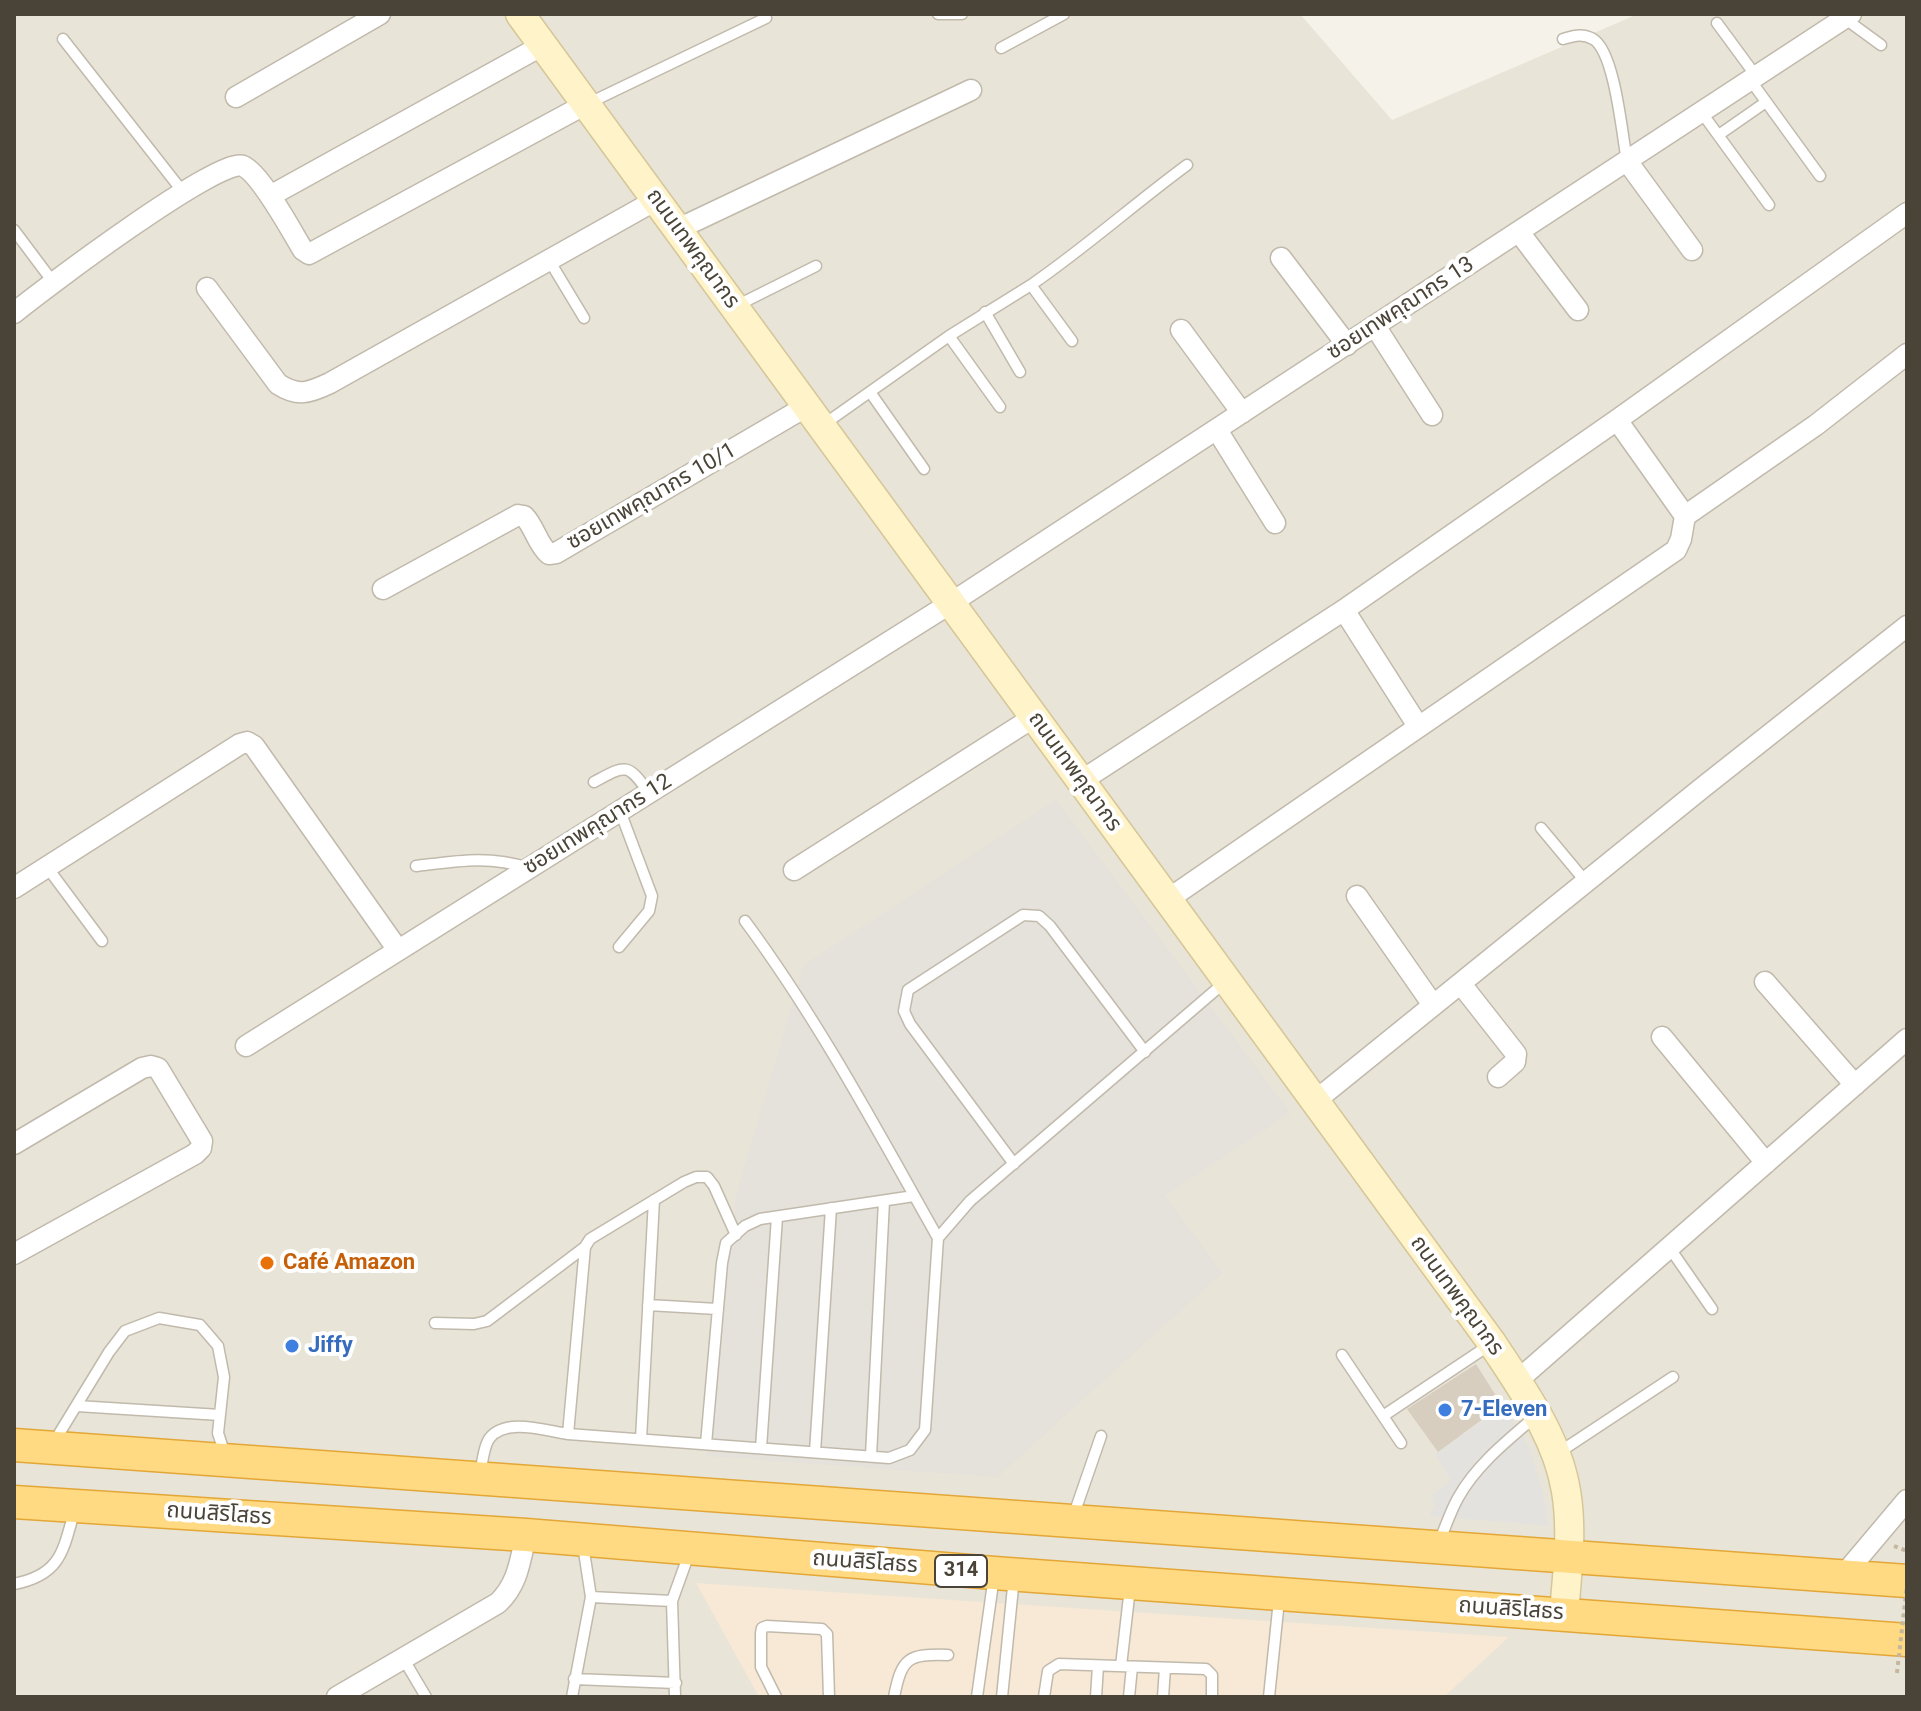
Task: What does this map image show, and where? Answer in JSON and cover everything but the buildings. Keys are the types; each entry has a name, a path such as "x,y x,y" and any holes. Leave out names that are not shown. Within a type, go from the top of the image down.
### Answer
{"highway":[{"path":"14,1445 1437,1546 1907,1583"},
{"name":"ถนนสิริโสธร","path":"14,1502 526,1535 583,1542 1907,1640"}],"main road":[{"name":"ถนนเทพคุณากร","path":"520,14 1517,1381 1538,1415 1556,1454 1566,1489 1569,1556 1564,1614"}],"street":[{"path":"236,97 380,14"},
{"name":"ซอยเทพคุณากร 13","path":"951,603 1847,16"},
{"path":"270,196 543,45"},
{"path":"678,229 971,90"},
{"path":"14,313 53,282 183,192 228,166 239,164 248,169 270,196 303,250 309,254 586,104"},
{"path":"1627,161 1692,250"},
{"path":"207,288 278,384 293,393 307,394 656,200"},
{"path":"1081,781 1344,610 1907,213"},
{"path":"1519,232 1578,310"},
{"path":"1281,258 1347,345"},
{"path":"1375,326 1432,415"},
{"path":"1181,330 1242,413"},
{"path":"1685,516 1816,425 1907,354"},
{"name":"ซอยเทพคุณากร 10/1","path":"383,589 518,515 529,521 542,548 549,554 556,553 814,416"},
{"path":"1167,900 1676,550 1685,516 1617,420"},
{"path":"1217,430 1275,523"},
{"name":"ซอยเทพคุณากร 12","path":"246,1046 951,603"},
{"path":"1344,610 1418,726"},
{"path":"1315,1101 1907,626"},
{"path":"794,870 1034,717"},
{"path":"14,888 247,742 254,746 398,950"},
{"path":"1357,896 1433,1005"},
{"path":"1765,982 1855,1085"},
{"path":"1461,984 1516,1054 1515,1062 1498,1077"},
{"path":"1662,1037 1766,1163"},
{"path":"1517,1381 1907,1039"},
{"path":"14,1254 195,1154 201,1148 202,1141 158,1068 151,1066 17,1136"},
{"path":"1843,1576 1907,1500"},
{"path":"337,1697 498,1603 510,1591 517,1575 526,1535"}],"lane":[{"path":"938,14 962,14"},
{"path":"1001,48 1064,14"},
{"path":"1847,16 1881,45"},
{"path":"586,104 766,18"},
{"path":"1717,23 1766,102 1820,176"},
{"path":"1563,39 1579,34 1594,39 1602,47 1611,65 1627,161"},
{"path":"63,39 183,192"},
{"path":"1720,134 1766,102"},
{"path":"1702,113 1769,205"},
{"path":"814,416 870,392 985,312 1031,285 1076,254 1121,214 1187,165"},
{"path":"14,230 53,282"},
{"path":"549,260 584,318"},
{"path":"734,307 816,266"},
{"path":"1031,285 1072,341"},
{"path":"985,312 1020,372"},
{"path":"949,336 1000,407"},
{"path":"870,392 924,469"},
{"path":"594,782 627,767 649,793"},
{"path":"619,947 649,911 652,896 620,811"},
{"path":"1541,828 1586,883"},
{"path":"416,866 479,859 503,860 529,868"},
{"path":"47,867 102,941"},
{"path":"1014,1164 910,1024 904,1011 908,990 1023,915 1039,916 1050,926 1145,1052"},
{"path":"479,1478 488,1440 498,1430 515,1426 568,1434 889,1458 910,1450 925,1430 938,1238 827,1043 781,970 745,921"},
{"path":"938,1238 970,1201 1227,981"},
{"path":"435,1323 474,1324 487,1321 585,1247 601,1231 696,1177 707,1177 714,1186 736,1235"},
{"path":"706,1444 717,1309 726,1243 745,1226 760,1219 914,1196"},
{"path":"641,1439 654,1200"},
{"path":"871,1456 884,1201"},
{"path":"815,1452 831,1208"},
{"path":"761,1448 777,1217"},
{"path":"568,1434 585,1247"},
{"path":"1669,1247 1712,1309"},
{"path":"648,1305 717,1309"},
{"path":"51,1447 125,1331 159,1318 200,1325 218,1346 224,1377 218,1433 227,1460"},
{"path":"1383,1416 1492,1343"},
{"path":"1342,1355 1401,1443"},
{"path":"1556,1454 1673,1377"},
{"path":"77,1406 220,1415"},
{"path":"1437,1546 1457,1498 1471,1478 1538,1415"},
{"path":"1072,1520 1101,1436"},
{"path":"14,1584 45,1574 57,1560 76,1506"},
{"path":"572,1697 591,1597 583,1542"},
{"path":"675,1697 672,1601 691,1550"},
{"path":"977,1697 1004,1574"},
{"path":"1002,1697 1004,1574"},
{"path":"1129,1697 1127,1667 1131,1582"},
{"path":"1269,1697 1280,1592"},
{"path":"591,1597 672,1601"},
{"path":"776,1697 761,1667 761,1633 767,1626 822,1629 827,1634 829,1697"},
{"path":"894,1697 899,1671 908,1659 919,1655 948,1655"},
{"path":"403,1658 426,1697"},
{"path":"1044,1697 1048,1671 1059,1664 1206,1669 1212,1675 1212,1697"},
{"path":"1096,1697 1098,1666"},
{"path":"1163,1697 1165,1668"},
{"path":"574,1679 676,1683"}],"path":[{"path":"1897,1673 1907,1583"}],"shaded area":[{"path":"14,14 1300,14 1392,120 1638,14 1907,14 1907,1697 14,1697"},
{"path":"1056,800 1290,1113 1165,1196 1222,1273 997,1477 707,1456 736,1196 804,965"},
{"path":"1505,1405 1530,1450 1549,1526 1429,1516 1435,1506 1431,1496 1451,1480 1435,1454"},
{"path":"696,1583 1509,1637 1444,1697 759,1697"}],"place":[{"name":"Café Amazon","path":"267,1263"},
{"name":"Jiffy","path":"292,1346"},
{"name":"7-Eleven","path":"1445,1410"}]}
